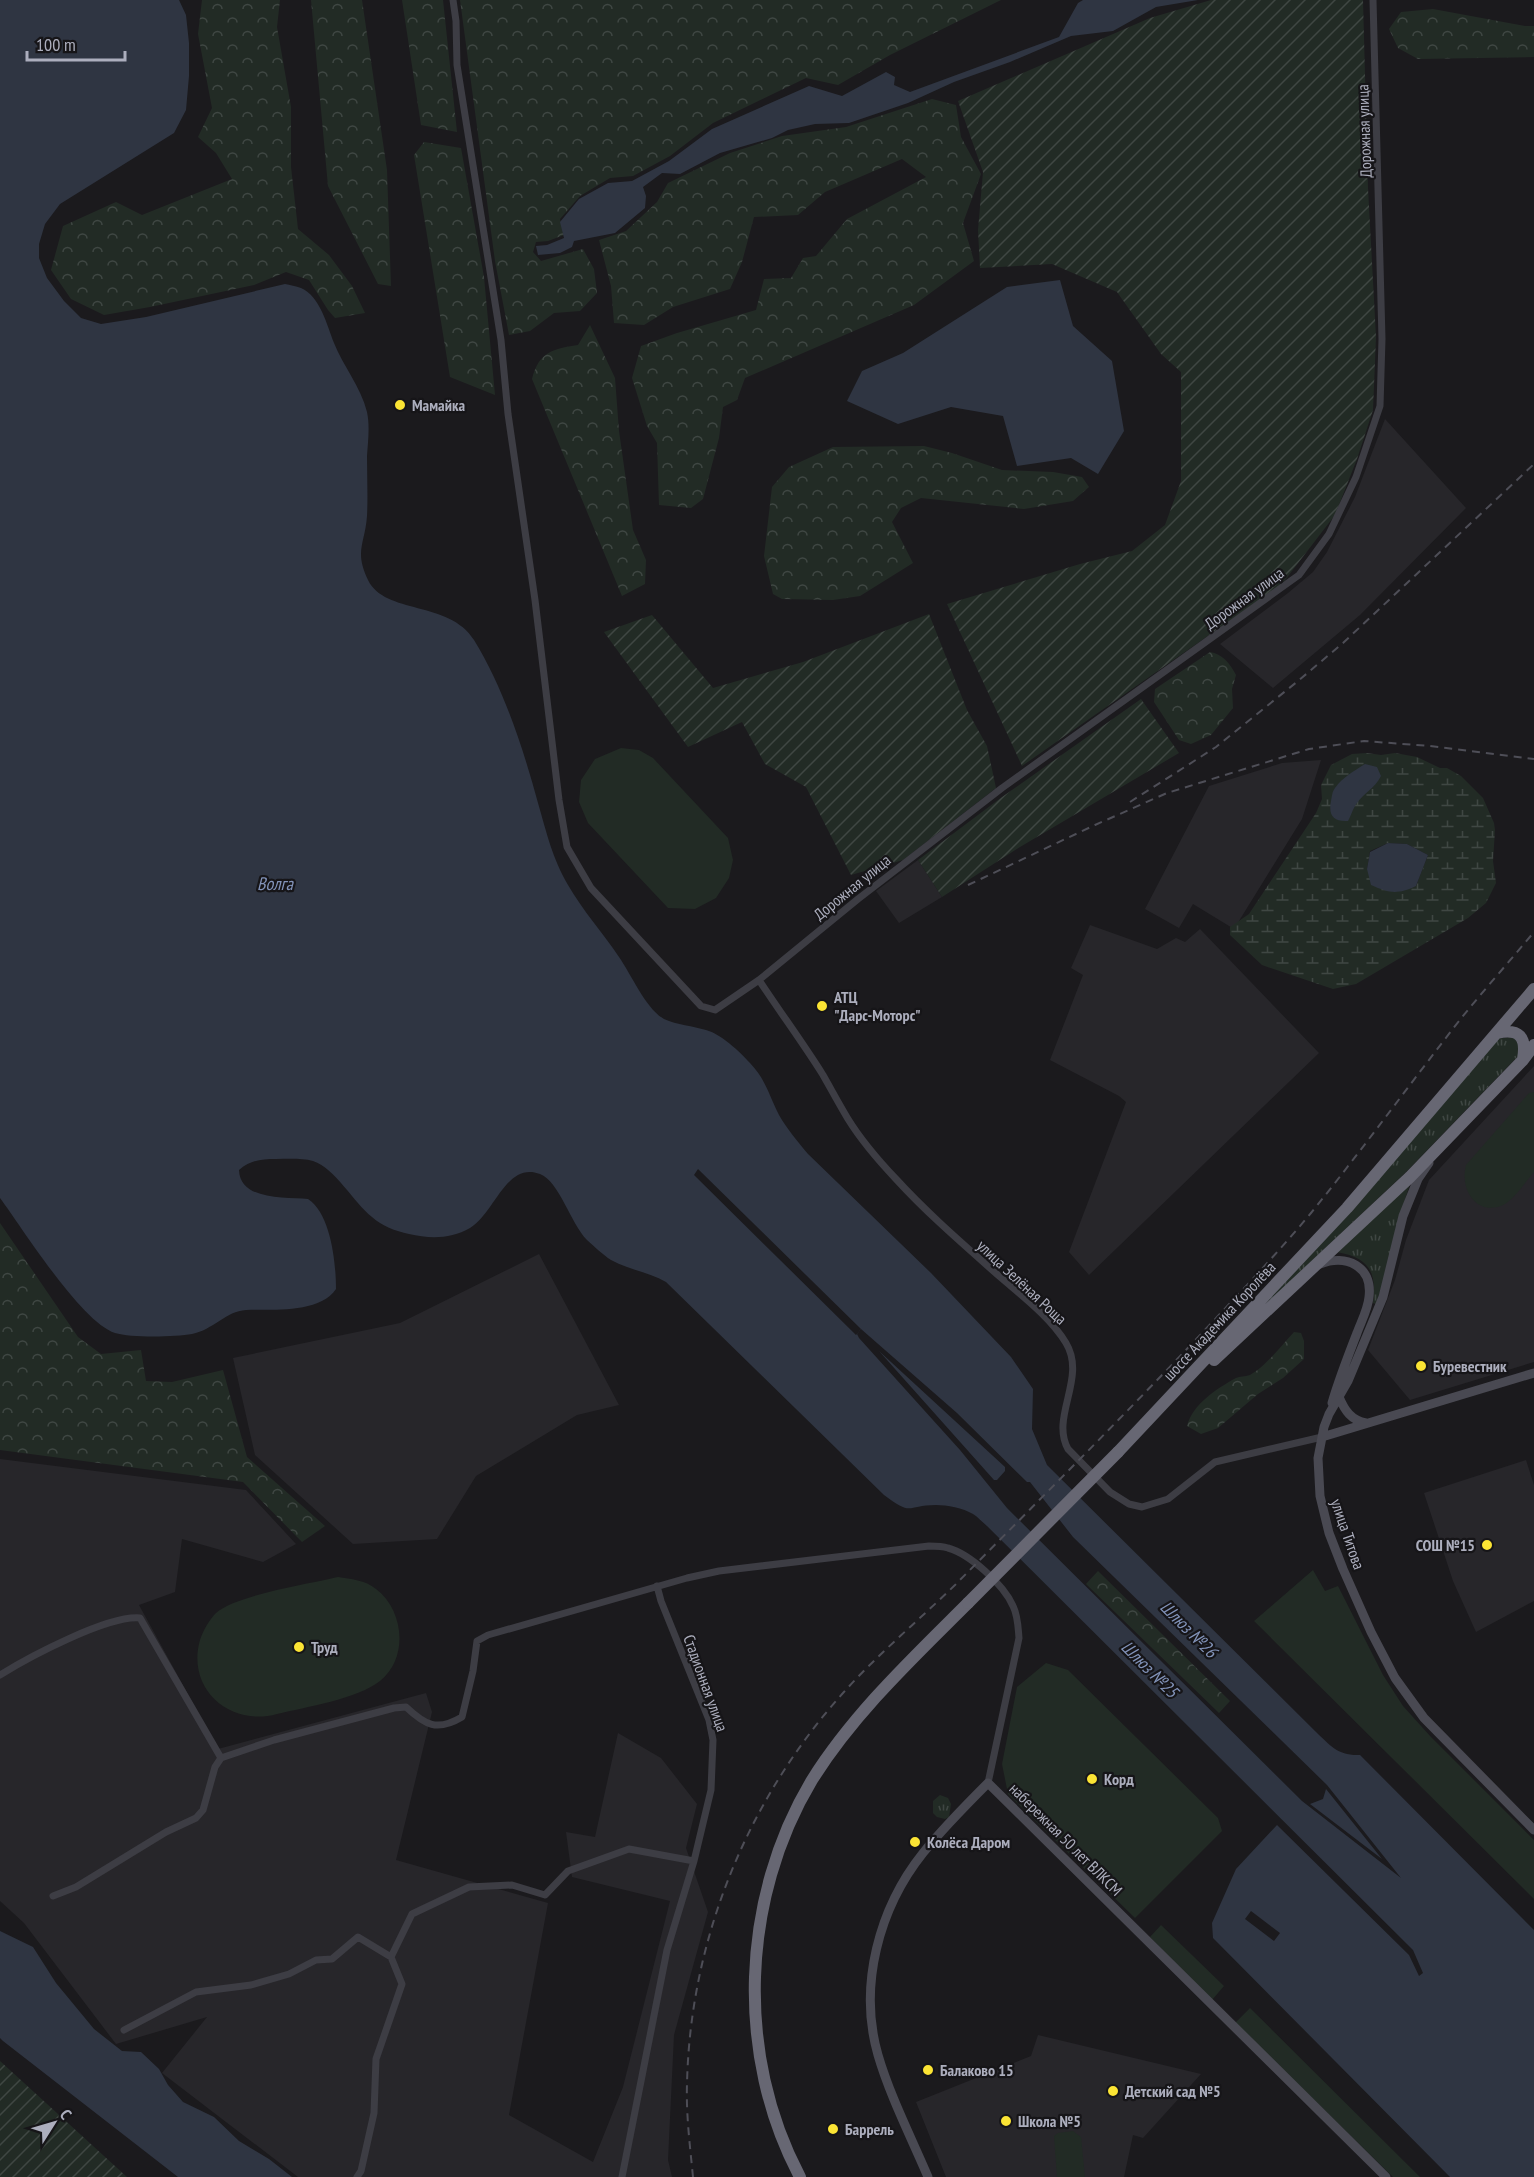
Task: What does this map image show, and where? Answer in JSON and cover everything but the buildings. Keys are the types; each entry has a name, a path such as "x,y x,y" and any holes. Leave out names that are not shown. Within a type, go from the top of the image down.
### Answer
{"highway":[{"name":"шоссе Академика Королёва","path":"1168,1401 1347,1208 1534,989"},
{"path":"1497,1033 1514,1031 1521,1036 1525,1044 1523,1060"},
{"name":"шоссе Академика Королёва","path":"1168,1401 1410,1177 1523,1060 1534,1045"},
{"path":"800,2177 783,2140 770,2102 755,2024 756,1967 760,1930 773,1864 795,1810 836,1745 859,1716 1168,1401"}],"street":[{"name":"Дорожная улица","path":"453,0 458,65 501,340 508,414 567,847 591,888 701,1006 715,1011 759,980 858,898 1002,788 1299,575 1329,534 1356,477 1380,406 1382,339 1373,0"},
{"name":"улица Зелёная Роща","path":"759,980 822,1074 849,1121 877,1160 939,1223 1034,1307 1066,1344 1072,1358 1073,1377 1062,1431 1064,1441 1068,1449 1110,1492 1128,1504 1142,1507 1152,1506 1168,1499 1215,1462 1322,1437"},
{"name":"улица Титова","path":"1447,1140 1430,1161 1411,1195 1403,1216 1388,1283 1348,1381 1329,1414 1318,1458 1318,1481 1327,1525 1362,1613 1395,1678 1424,1718 1534,1830"},
{"path":"1312,1268 1334,1259 1349,1261 1364,1273 1369,1289 1368,1305 1340,1377 1329,1414"},
{"path":"1322,1437 1534,1373"},
{"path":"1339,1398 1349,1416 1369,1424"},
{"path":"53,1896 76,1887 166,1832 196,1818 203,1810 215,1767 221,1758 274,1740 394,1708 406,1707 422,1722 447,1726 462,1717 473,1671 477,1641 488,1635 657,1586 719,1571 929,1546 947,1547 963,1554 978,1565 1002,1589 1013,1606 1019,1638 988,1783"},
{"name":"Стадионная улица","path":"622,2177 667,1950 694,1861 711,1790 713,1740 709,1720 657,1586"},
{"path":"0,1675 24,1660 72,1637 129,1617 140,1618 221,1758"},
{"name":"набережная 50 лет ВЛКСМ","path":"928,2177 878,2054 871,2011 873,1971 878,1943 887,1914 906,1876 944,1828 988,1783 1386,2177"},
{"path":"391,1958 412,1914 469,1887 512,1885 545,1895 568,1871 629,1849 694,1861"},
{"path":"124,2030 196,1992 251,1985 289,1974 316,1960 332,1959 358,1937 391,1958 402,1984 376,2060 374,2113 361,2171 357,2177"}],"shaded area":[{"path":"1385,419 1466,508 1360,615 1273,688 1220,644 1313,572 1327,552 1355,497"},
{"path":"1321,760 1302,819 1234,929 1193,904 1179,928 1145,909 1209,786 1282,763"},
{"path":"918,860 942,897 899,923 876,891"},
{"path":"1090,925 1157,949 1176,938 1185,942 1200,929 1319,1053 1089,1275 1069,1252 1126,1102 1119,1096 1050,1060 1083,975 1071,968"},
{"path":"1534,1066 1534,1362 1410,1400 1368,1350 1395,1280 1406,1240 1429,1180"},
{"path":"539,1254 619,1405 577,1415 476,1476 437,1539 353,1544 255,1455 233,1358 400,1323"},
{"path":"0,1459 246,1490 296,1544 263,1562 182,1539 175,1592 139,1605 218,1749 426,1693 432,1712 396,1860 548,1903 509,2115 593,2162 623,2087 670,1901 572,1877 566,1832 595,1837 618,1733 661,1758 697,1804 686,1848 708,1912 674,2035 668,2160 672,2177 298,2177 162,2073 207,2017 116,2044 24,1923 0,1901"},
{"name":"СОШ №15","path":"1526,1460 1534,1485 1534,1601 1476,1632 1453,1581 1424,1493"},
{"name":"Школа №5","path":"1038,2035 1201,2074 1143,2138 1133,2135 1124,2177 946,2177 916,2102 1031,2056"}],"green space":[{"path":"202,0 280,0 277,27 291,107 291,167 298,229 329,255 352,286 365,313 335,318 309,280 286,272 254,285 104,315 71,299 51,270 63,226 116,202 142,215 232,179 216,153 198,137 212,108 198,34"},
{"path":"311,0 362,0 387,170 391,286 378,284 328,186"},
{"path":"402,0 443,0 457,132 421,125"},
{"path":"460,0 1001,0 890,55 838,85 806,78 713,123 670,156 633,176 610,178 580,196 560,219 564,235 548,241 536,242 533,252 541,261 583,249 594,269 597,293 580,311 554,313 530,331 509,335 495,261"},
{"path":"1211,0 1363,0 1368,188 1376,337 1373,410 1335,515 1282,584 1022,766 947,604 1080,564 1132,551 1165,525 1181,481 1181,372 1161,354 1117,292 1052,264 980,268 978,230 983,172 958,101 1150,18"},
{"path":"1433,9 1534,26 1534,57 1418,59 1398,48 1389,29 1401,12"},
{"path":"932,99 956,105 961,137 981,174 963,223 974,261 914,305 745,378 737,400 723,407 719,438 703,499 691,508 659,505 657,443 647,426 632,378 641,346 756,310 764,279 791,278 803,258 816,256 847,219 926,177 902,159 825,192 798,215 754,217 742,262 730,289 673,307 644,325 614,323 611,286 599,240 626,231 657,202 668,183 730,153 782,136 846,127"},
{"path":"424,142 461,148 484,277 495,395 450,377 414,155"},
{"path":"590,325 615,378 619,431 633,530 646,560 645,584 622,596 532,379 543,357 554,350 578,345"},
{"path":"924,446 1002,470 1053,472 1082,477 1089,487 1073,501 1024,509 921,498 901,508 892,522 913,563 860,596 833,600 782,599 773,594 764,556 772,487 789,467 833,447"},
{"path":"929,614 967,710 987,746 996,788 903,860 851,875 806,787 765,764 742,722 688,747 604,632 652,615 713,688 803,662"},
{"path":"1210,652 1225,660 1236,675 1232,689 1233,708 1211,735 1191,744 1179,740 1154,702 1155,689"},
{"path":"1141,699 1179,753 1020,847 942,897 918,860 1002,797"},
{"path":"621,748 639,750 653,758 728,838 733,860 729,878 716,898 695,909 668,908 588,823 579,802 581,780 595,759"},
{"path":"1395,753 1417,757 1461,776 1483,798 1494,823 1493,861 1496,883 1486,903 1468,918 1356,984 1333,989 1262,965 1230,935 1230,927 1249,914 1316,813 1322,799 1321,785 1331,765 1352,754","holes":["1388,843 1407,844 1428,855 1416,886 1367,869 1370,851"]},
{"path":"1513,1037 1519,1042 1520,1054 1406,1172 1233,1335 1499,1038"},
{"path":"1534,1092 1534,1172 1505,1204 1496,1207 1479,1205 1473,1200 1465,1184 1466,1165 1529,1093"},
{"path":"1410,1184 1376,1304 1373,1303 1372,1274 1364,1262 1337,1252"},
{"path":"0,1223 78,1337 101,1354 141,1350 146,1381 172,1382 223,1370 247,1457 325,1526 302,1542 243,1482 0,1450"},
{"path":"1294,1332 1301,1333 1304,1341 1304,1359 1283,1378 1258,1394 1218,1428 1201,1434 1187,1426 1194,1411 1206,1398 1236,1378 1250,1375 1262,1367"},
{"path":"1313,1570 1325,1591 1338,1586 1383,1675 1403,1706 1534,1840 1534,1899 1254,1621"},
{"path":"1098,1571 1230,1701 1219,1713 1086,1584"},
{"name":"Труд","path":"338,1577 358,1580 372,1586 393,1609 397,1621 399,1647 396,1660 380,1681 345,1698 260,1717 243,1715 228,1709 216,1700 206,1688 197,1658 201,1637 216,1613 239,1601"},
{"name":"Корд","path":"1046,1663 1068,1670 1218,1818 1222,1831 1135,1918 1008,1794 1002,1764 1017,1687"},
{"path":"940,1795 948,1798 951,1804 949,1817 945,1819 933,1813 933,1801"},
{"path":"1161,1925 1224,1986 1212,2000 1150,1937"},
{"path":"1250,2008 1420,2177 1393,2177 1235,2023"},
{"path":"0,2061 127,2177 0,2177"},
{"path":"1073,2131 1081,2137 1085,2177 1057,2177 1054,2136 1058,2133"}],"water":[{"name":"Волга","path":"0,0 179,0 186,15 189,43 186,110 174,133 60,204 45,224 39,244 39,258 47,278 64,301 81,318 101,324 146,317 285,284 301,288 313,297 322,312 338,352 361,394 367,412 369,428 367,516 361,554 368,580 376,591 388,599 449,619 463,627 474,640 495,678 512,719 550,845 562,875 645,999 664,1019 712,1032 746,1058 764,1082 782,1120 808,1154 931,1273 1011,1357 1033,1389 1032,1429 1047,1465 1326,1741 1340,1752 1360,1755 1534,1930 1534,2177 1450,2177 1213,1938 1212,1923 1236,1869 1277,1825 1409,1955 1419,1976 1423,1973 1413,1950 987,1526 965,1510 936,1505 905,1508 884,1495 666,1282 611,1260 587,1240 547,1178 528,1172 518,1175 502,1190 479,1221 470,1228 448,1236 433,1237 404,1233 380,1223 365,1211 337,1178 313,1161 271,1159 252,1162 239,1170 241,1180 247,1187 266,1195 308,1199 316,1206 331,1240 336,1289 318,1303 281,1310 239,1311 200,1332 164,1336 122,1335 101,1325 86,1312 53,1273 0,1198","holes":["861,1329 957,1413 1027,1482 1030,1482 1073,1537 1327,1785 1401,1878 1302,1801 1007,1508 960,1450 859,1338 857,1334"]},
{"path":"1083,0 1198,0 1156,7 1113,31 1071,36 1010,62 954,82 908,103 849,123 815,124 788,130 772,138 720,153 680,174 662,173 643,187 646,196 645,208 615,233 574,241 572,247 560,253 538,255 536,246 547,245 564,238 560,222 579,199 608,183 632,181 669,161 712,129 809,86 842,96 886,72 895,77 894,85 910,92 1059,37 1078,3"},
{"path":"1060,280 1073,326 1112,361 1124,431 1098,474 1071,458 1017,466 1003,416 951,407 898,424 847,401 862,371 903,353 1007,287"},
{"path":"1365,764 1377,767 1381,776 1354,807 1348,821 1336,819 1330,811 1334,790 1345,777"},
{"path":"1388,843 1407,844 1428,855 1416,886 1393,892 1371,885 1367,869 1370,852"},
{"path":"879,1351 1005,1467 1005,1471 997,1480 994,1480"},
{"path":"1326,1789 1382,1859 1310,1804 1323,1799"},
{"path":"0,1931 33,1947 56,1983 94,2029 122,2051 141,2052 159,2069 168,2085 183,2102 214,2117 239,2141 269,2159 292,2177 178,2177 3,2041 0,2038"}],"pier":[{"path":"698,1169 861,1329 856,1335 694,1175"},
{"path":"1251,1911 1280,1933 1274,1941 1245,1919"}],"railway":[{"path":"1130,802 1216,747 1298,681 1343,643 1534,464"},
{"path":"968,885 1167,793 1309,749 1364,741 1430,746 1534,759"},
{"path":"693,2177 687,2084 691,2030 699,1977 712,1925 730,1875 752,1826 779,1779 809,1735 856,1679 955,1585 1087,1452 1277,1253 1330,1189 1459,1021 1534,932"}],"place":[{"name":"Мамайка","path":"400,405"},
{"name":"АТЦ \"Дарс-Моторс\"","path":"822,1006"},
{"name":"Буревестник","path":"1421,1366"},
{"name":"СОШ №15","path":"1487,1545"},
{"name":"Труд","path":"299,1647"},
{"name":"Корд","path":"1092,1779"},
{"name":"Колёса Даром","path":"915,1842"},
{"name":"Балаково 15","path":"928,2070"},
{"name":"Детский сад №5","path":"1113,2091"},
{"name":"Школа №5","path":"1006,2121"},
{"name":"Баррель","path":"833,2129"}],"water label":[{"name":"Шлюз №26","path":"1189,1629"},
{"name":"Шлюз №25","path":"1150,1669"}]}
